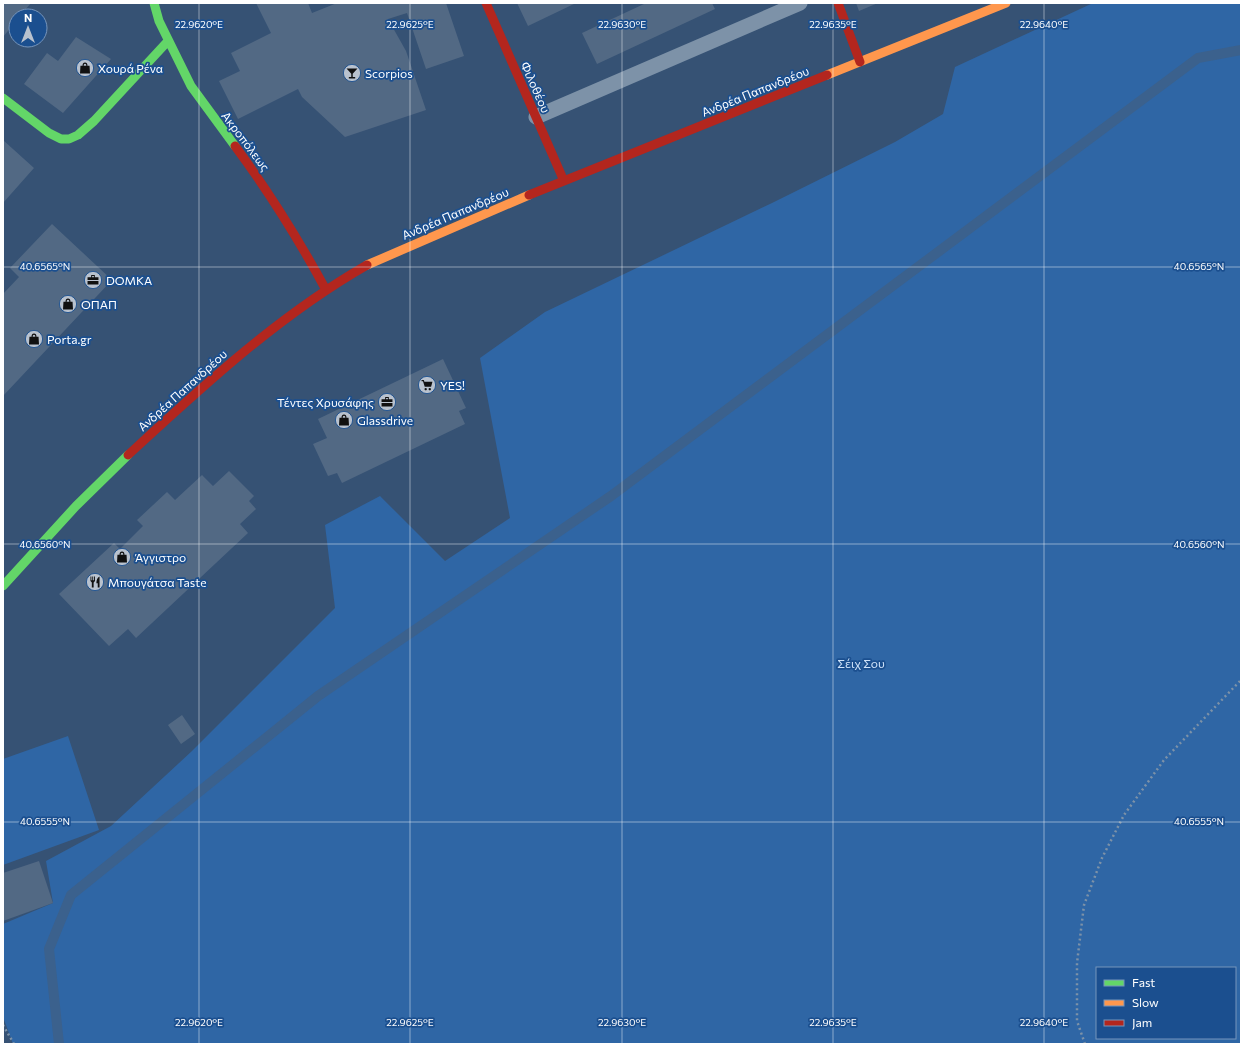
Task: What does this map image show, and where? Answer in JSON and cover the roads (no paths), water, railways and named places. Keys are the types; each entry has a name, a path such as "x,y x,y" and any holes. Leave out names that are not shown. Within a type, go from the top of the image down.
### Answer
{"main road":[{"name":"Ακροπόλεως","path":"154,3 159,21 191,86 267,189 326,290"},
{"name":"Φιλοθέου","path":"486,3 564,180"},
{"path":"838,3 860,62"},
{"name":"Ανδρέα Παπανδρέου","path":"3,586 76,506 118,464 201,388 274,326 326,290 374,261 564,180 1006,3"},
{"path":"3,98 49,133 61,139 69,139 78,135 94,120 168,41"}],"lane":[{"path":"536,117 800,3"}],"waterway":[{"path":"59,1044 49,949 71,895 318,696 611,496 1198,58 1241,50"}],"place":[{"name":"Χουρά Ρένα","path":"85,68"},
{"name":"Scorpios","path":"352,73"},
{"name":"DOMKA","path":"93,280"},
{"name":"ΟΠΑΠ","path":"68,304"},
{"name":"Porta.gr","path":"34,339"},
{"name":"YES!","path":"427,385"},
{"name":"Τέντες Χρυσάφης","path":"387,402"},
{"name":"Glassdrive","path":"344,420"},
{"name":"Άγγιστρο","path":"122,557"},
{"name":"Μπουγάτσα Taste","path":"95,582"}],"park label":[{"name":"Σέιχ Σου","path":"861,663"}]}
